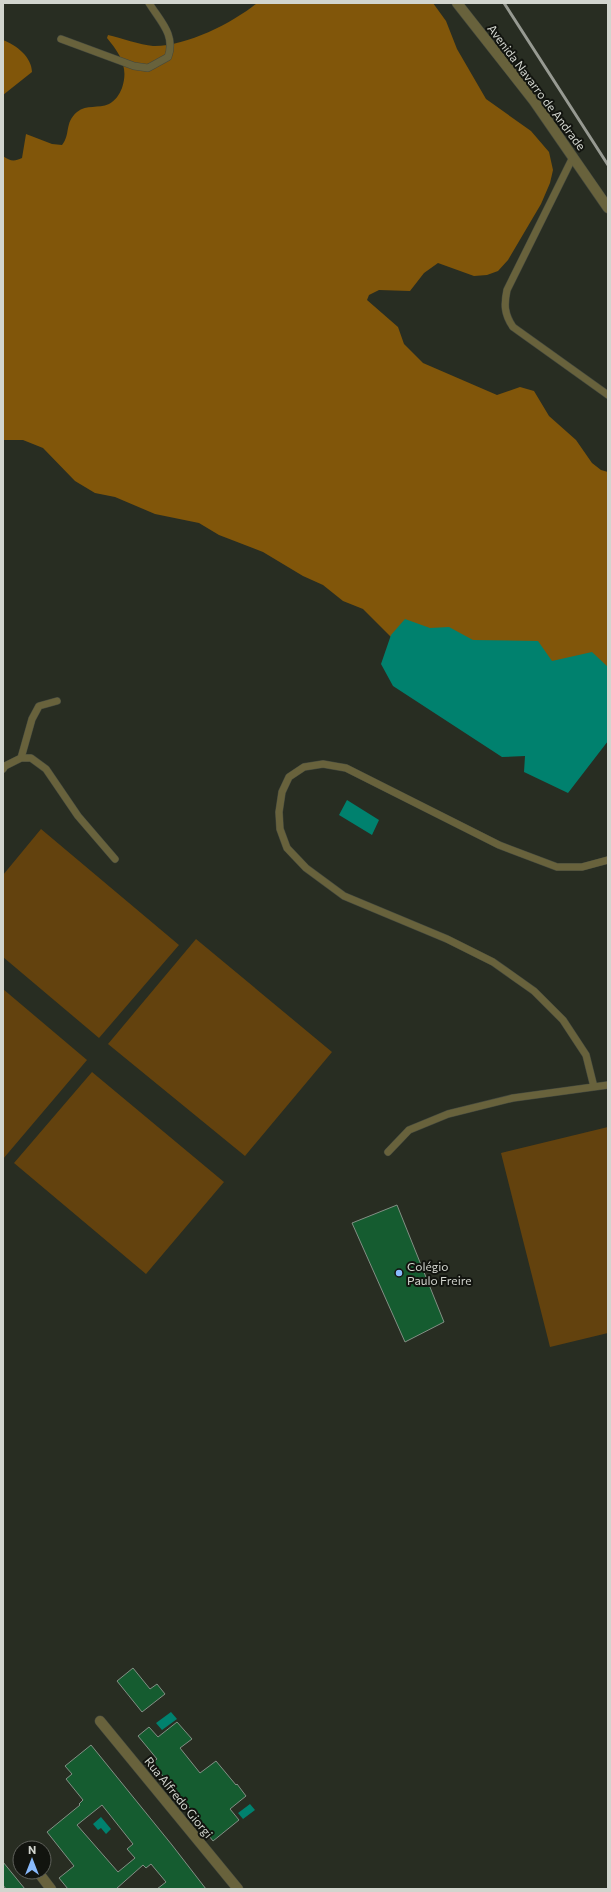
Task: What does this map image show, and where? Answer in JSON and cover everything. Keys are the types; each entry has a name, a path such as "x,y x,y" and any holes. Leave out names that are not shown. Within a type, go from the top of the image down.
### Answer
{"street":[{"name":"Avenida Navarro de Andrade","path":"457,3 534,101 608,208"},
{"name":"Rua Alfredo Giorgi","path":"100,1721 238,1889"},
{"path":"44,1880 51,1889"}],"lane":[{"path":"61,39 134,66 148,68 168,57 171,48 170,35 149,3"},
{"path":"573,157 507,290 504,303 508,320 513,327 608,395"},
{"path":"21,758 32,719 39,706 57,702"},
{"path":"3,769 21,758 31,758 46,769 78,816 115,859"},
{"path":"594,1087 586,1055 563,1020 534,991 493,962 447,939 344,896 306,868 287,848 280,829 279,812 282,792 289,777 304,767 323,764 346,768 499,845 557,867 582,867 608,860"},
{"path":"388,1152 409,1130 448,1114 513,1098 608,1085"}],"shaded area":[{"path":"257,3 433,3 446,21 457,49 486,99 531,131 549,152 553,170 550,183 541,204 508,260 498,271 487,275 474,276 438,263 424,273 410,291 379,290 369,295 367,300 398,327 404,344 423,363 497,395 520,387 534,391 549,416 576,440 592,463 601,470 608,472 608,703 396,642 363,609 343,601 323,585 303,576 263,552 219,535 199,523 155,514 115,497 95,493 75,481 43,448 23,440 3,440 3,156 12,160 22,158 26,134 52,144 62,145 65,141 70,120 77,112 85,108 109,104 115,99 122,88 124,80 124,67 119,55 107,38 108,35 153,46 179,43 222,26"},
{"path":"3,40 18,48 22,52 29,61 32,72 3,95"},
{"path":"41,829 179,945 99,1038 3,957 3,875"},
{"path":"196,939 332,1052 245,1156 108,1044"},
{"path":"3,989 87,1060 3,1159"},
{"path":"92,1072 224,1182 146,1274 14,1163"},
{"path":"608,1127 608,1333 550,1347 501,1153"}],"water":[{"path":"405,619 430,628 449,627 473,640 538,641 552,661 592,652 608,667 608,741 568,793 524,772 525,756 502,757 393,686 381,664 391,635"},
{"path":"347,800 379,820 372,835 339,815"},
{"path":"171,1712 177,1719 162,1730 156,1723"},
{"path":"250,1804 255,1810 243,1819 238,1813"},
{"path":"101,1817 111,1829 106,1834 101,1828 98,1830 93,1824"}],"building":[{"name":"Colégio Paulo Freire","path":"397,1205 444,1322 405,1342 352,1223"},
{"path":"133,1668 150,1689 157,1684 165,1694 142,1712 117,1681"},
{"path":"177,1722 192,1739 180,1748 200,1773 216,1761 246,1796 230,1809 239,1820 213,1841 195,1818 197,1817 152,1763 157,1759 138,1736 149,1727 158,1737"},
{"path":"91,1745 206,1889 157,1889 166,1882 151,1864 146,1868 143,1865 116,1889 68,1889 59,1878 74,1866 47,1832 80,1805 79,1804 83,1800 66,1779 72,1774 65,1766","holes":["102,1805 133,1844 127,1849 135,1858 118,1872 77,1825"]},
{"path":"3,1862 12,1873 12,1880 18,1880 25,1889 6,1889 3,1885"}],"railway":[{"path":"504,3 608,165"}],"place":[{"name":"Colégio Paulo Freire","path":"399,1273"}]}
